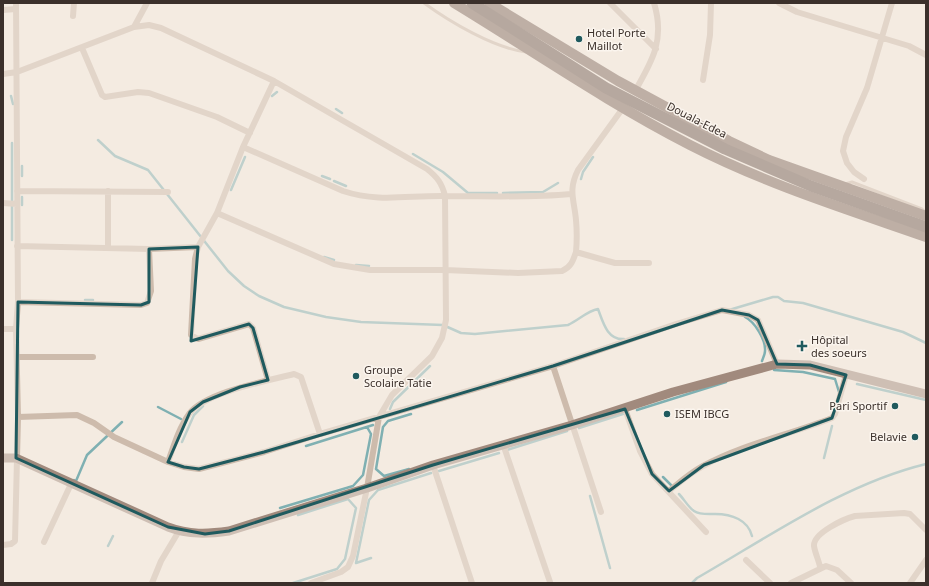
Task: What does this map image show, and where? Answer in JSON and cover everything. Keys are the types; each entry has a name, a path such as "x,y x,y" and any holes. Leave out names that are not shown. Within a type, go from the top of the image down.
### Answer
{"highway":[{"name":"Douala-Edea","path":"472,3 606,88 725,149 811,186 926,227"}],"main road":[{"path":"454,3 623,108 691,145 785,188 926,237"},
{"path":"488,3 635,91 729,141 770,160 926,214"},
{"path":"3,458 16,458 179,531 205,534 229,531 367,488 433,465 625,409 673,392 777,364 810,365 926,394"}],"street":[{"path":"73,16 74,3"},
{"path":"134,27 147,3"},
{"path":"496,3 507,13"},
{"path":"610,3 656,49"},
{"path":"635,91 656,49 659,34 658,16 654,3"},
{"path":"703,80 710,35 711,3"},
{"path":"779,3 797,12 909,46 926,55"},
{"path":"864,179 854,172 847,163 843,151 846,137 867,88 892,3"},
{"path":"3,10 16,6 18,302 16,329 18,417 14,541 12,544 3,545"},
{"path":"3,74 17,72 134,27 149,25 161,28 274,81 427,169 440,180 446,196 446,320 442,338 432,356 392,395 379,417 367,488 353,556 348,566 341,572 319,582 311,583"},
{"path":"82,48 102,95 106,97 138,92 149,93 190,106 250,133"},
{"path":"268,380 253,328 249,324 198,339 191,335 195,259 198,247 217,213 243,147 274,81"},
{"path":"217,213 327,262 349,268 370,270 445,270 518,273 562,271 568,268 573,262 576,252 577,233 571,194 573,180 578,170 623,108"},
{"path":"243,147 360,197 374,199 446,196 515,197 571,194"},
{"path":"17,191 168,192"},
{"path":"108,192 108,248"},
{"path":"3,204 17,204"},
{"path":"17,246 149,249 198,247"},
{"path":"18,302 141,305 147,303 151,291 149,249"},
{"path":"576,252 615,263 649,263"},
{"path":"18,417 77,415 94,423 114,437 168,462 184,467 199,469 264,452 320,434 553,366 676,324 728,310 749,315 758,320 777,364"},
{"path":"3,329 16,329"},
{"path":"17,357 93,357"},
{"path":"553,366 601,512"},
{"path":"168,462 182,426 194,409 203,402 240,387 294,374 301,377 320,434"},
{"path":"669,491 687,476 704,465 766,439 801,430 832,418 835,414 846,375"},
{"path":"625,409 640,451 652,474 706,532"},
{"path":"503,444 550,582"},
{"path":"433,465 472,583"},
{"path":"44,542 72,484"},
{"path":"820,567 814,545 816,540 833,525 847,518 855,516 904,513 910,514 926,530"},
{"path":"152,583 161,561 179,531"},
{"path":"746,560 770,583"},
{"path":"910,583 926,560"},
{"path":"791,583 820,567 826,566 833,567 851,583"}],"lane":[{"path":"424,3 436,12 499,46 534,53"}],"highlighted area":[{"path":"198,247 191,341 249,324 253,328 268,380 240,387 203,402 190,412 168,462 184,467 199,469 264,452 553,366 722,310 749,315 758,320 777,364 810,365 846,375 832,418 704,465 669,491 652,474 625,409 433,465 229,531 205,534 168,527 16,458 18,302 141,305 149,302 149,249"}],"waterway":[{"path":"272,96 277,92"},
{"path":"11,96 13,104"},
{"path":"336,109 342,113"},
{"path":"98,140 115,156 148,170 228,271 244,286 259,296 284,307 326,317 361,322 443,325 461,333 475,334 568,325 598,309 606,329 613,337 624,339"},
{"path":"12,143 12,240"},
{"path":"413,154 443,172 468,193 497,193"},
{"path":"231,190 245,157"},
{"path":"581,179 583,172 593,157"},
{"path":"22,166 22,176"},
{"path":"322,176 330,179"},
{"path":"334,181 346,186"},
{"path":"503,193 543,192 558,183"},
{"path":"22,197 22,205"},
{"path":"324,257 334,260"},
{"path":"356,265 369,266"},
{"path":"729,310 773,297 778,297 784,301 803,303 903,332 926,343"},
{"path":"85,300 93,300"},
{"path":"745,317 749,319 756,327 764,342 765,352 762,361"},
{"path":"390,409 393,402 430,366"},
{"path":"774,370 803,372 835,379 839,392"},
{"path":"637,410 726,382"},
{"path":"857,384 926,400"},
{"path":"182,442 194,415 203,406"},
{"path":"158,407 181,419"},
{"path":"579,428 626,413"},
{"path":"409,469 384,476 376,469 383,427 388,421 411,414"},
{"path":"74,480 76,481 87,455 122,422"},
{"path":"306,446 373,425"},
{"path":"824,458 832,426"},
{"path":"280,508 353,486 363,475 371,434 367,427"},
{"path":"507,450 567,431"},
{"path":"439,471 499,453"},
{"path":"692,583 697,578 780,529 837,498 866,484 926,464"},
{"path":"371,558 356,563 369,500 378,490 431,473"},
{"path":"663,477 673,487"},
{"path":"679,494 696,512 704,514 721,514 738,519 747,526 752,536"},
{"path":"590,496 610,568"},
{"path":"293,583 337,569 345,559 356,508 348,499 298,515"},
{"path":"108,546 113,536"}],"place":[{"name":"Hotel Porte Maillot","path":"579,39"},
{"name":"Hôpital des soeurs","path":"802,346"},
{"name":"Groupe Scolaire Tatie","path":"356,376"},
{"name":"Pari Sportif","path":"895,406"},
{"name":"ISEM IBCG","path":"667,414"},
{"name":"Belavie","path":"915,437"}]}
